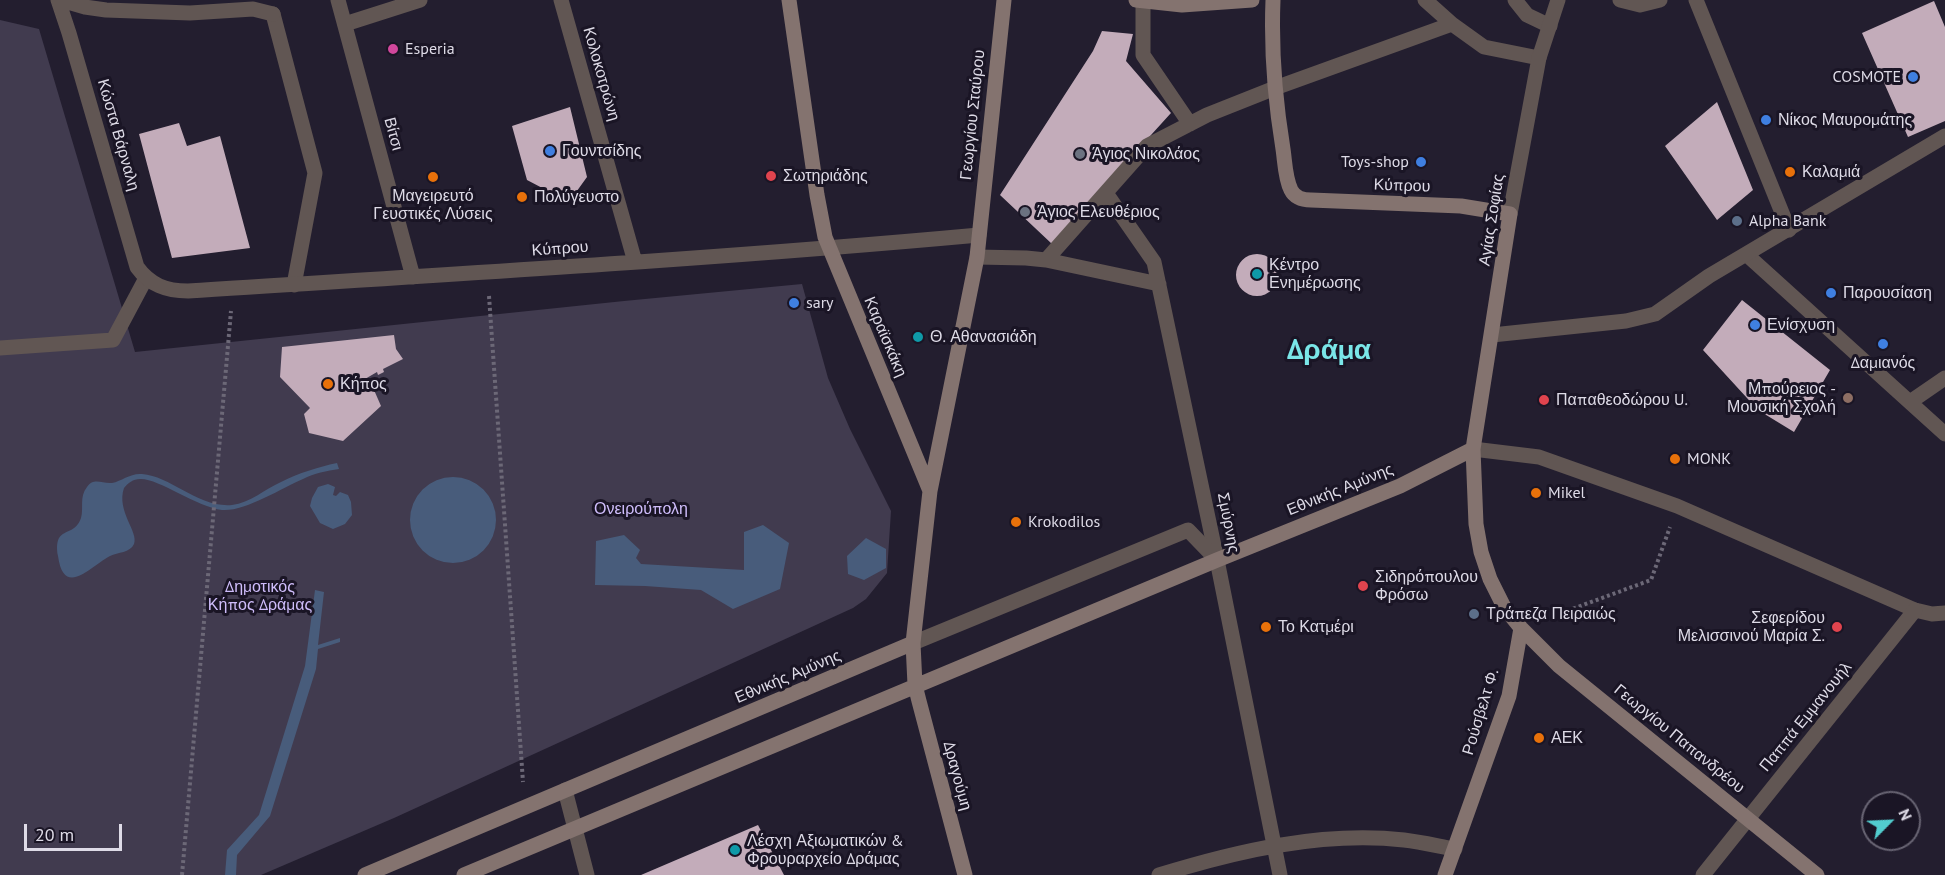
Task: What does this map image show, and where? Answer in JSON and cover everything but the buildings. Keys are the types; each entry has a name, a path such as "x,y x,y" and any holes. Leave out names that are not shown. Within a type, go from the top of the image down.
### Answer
{"main road":[{"name":"Καραϊσκάκη","path":"789,0 823,230 930,491 913,643 915,685"},
{"name":"Γεωργίου Σταύρου","path":"979,234 1004,0"},
{"path":"1140,1 1192,5 1252,0"},
{"path":"1273,0 1275,88"},
{"name":"Κύπρου","path":"1275,88 1286,170 1294,195 1311,200 1461,206 1510,214"},
{"name":"Αγίας Σοφίας","path":"1473,449 1510,214"},
{"path":"930,491 979,234"},
{"path":"1473,449 1476,524 1481,552 1490,579 1504,607 1521,628"},
{"name":"Εθνικής Αμύνης","path":"464,875 915,685 1400,486 1473,449"},
{"name":"Γεωργίου Παπανδρέου","path":"1521,628 1559,666 1817,875"},
{"name":"Ρούσβελτ Φ.","path":"1445,875 1509,696 1521,628"},
{"name":"Εθνικής Αμύνης","path":"365,875 913,643"},
{"name":"Δραγούμη","path":"915,685 965,875"}],"street":[{"path":"59,0 106,10 190,13 253,9 273,14 315,173 294,285"},
{"name":"Κώστα Βάρναλη","path":"59,0 137,267 146,278"},
{"name":"Βίτσι","path":"338,0 413,277"},
{"path":"345,24 420,0"},
{"name":"Κολοκοτρώνη","path":"561,0 635,262"},
{"path":"1425,0 1452,24 1484,47 1539,58"},
{"path":"1515,0 1527,15 1550,26"},
{"name":"Αγίας Σοφίας","path":"1510,214 1539,58 1558,0"},
{"path":"1620,0 1640,4 1660,0"},
{"path":"1696,0 1789,230"},
{"path":"1140,1 1143,55 1190,124"},
{"path":"1046,260 1147,146 1208,115 1275,88 1452,24"},
{"path":"1492,335 1585,326 1648,316 1661,310 1709,276 1945,136"},
{"name":"Σμύρνης","path":"1106,193 1154,262 1280,875"},
{"name":"Κύπρου","path":"146,278 160,287 178,291 233,289 829,248 979,234"},
{"path":"1747,255 1945,435"},
{"path":"976,257 1046,260 1159,284"},
{"path":"0,348 113,340 146,278"},
{"path":"1910,402 1945,378"},
{"path":"1473,449 1539,457 1677,506 1915,610 1932,614 1945,613"},
{"name":"Εθνικής Αμύνης","path":"913,643 1188,530 1217,560"},
{"name":"Παππά Εμμανουήλ","path":"1703,875 1915,610"},
{"path":"565,790 587,875"},
{"path":"1159,875 1211,859 1274,846 1353,838 1405,840 1455,849"}],"path":[{"path":"487,272 524,807"},
{"path":"182,875 233,289"},
{"path":"1521,628 1651,580 1677,506"}],"green space":[{"name":"Δημοτικός Κήπος Δράμας","path":"0,20 39,29 135,352 802,284 828,378 850,429 891,511 887,573 866,599 853,608 394,818 261,875 0,875"}],"water":[{"path":"337,463 339,469 312,475 252,503 231,510 212,508 148,480 133,481 124,488 122,497 125,513 135,539 132,547 127,551 110,556 79,576 72,578 66,576 61,569 58,540 61,535 78,524 82,514 83,495 92,482 112,483 142,474 164,480 208,502 232,505 251,499 295,476"},
{"path":"445,477 461,477 484,489 493,503 496,520 493,537 484,551 461,563 445,563 429,556 417,544 410,528 410,512 417,496 429,484"},
{"path":"328,484 335,487 333,495 336,496 340,492 348,495 351,502 352,515 345,524 333,529 320,523 310,506 318,487"},
{"path":"763,525 789,543 780,589 733,609 701,590 595,585 596,541 624,535 640,550 636,558 641,564 744,570 744,532"},
{"path":"866,538 886,549 886,568 864,580 848,574 847,556"},
{"path":"315,590 324,592 318,645 340,638 340,642 318,649 316,669 270,816 237,855 236,875 225,875 227,850 259,815 305,666"}],"place":[{"name":"Esperia","path":"393,49"},
{"name":"COSMOTE","path":"1913,77"},
{"name":"Νίκος Μαυρομάτης","path":"1766,120"},
{"name":"Γουντσίδης","path":"550,151"},
{"name":"Άγιος Νικολάος","path":"1080,154"},
{"name":"Toys-shop","path":"1421,162"},
{"name":"Καλαμιά","path":"1790,172"},
{"name":"Σωτηριάδης","path":"771,176"},
{"name":"Μαγειρευτό Γευστικές Λύσεις","path":"433,177"},
{"name":"Πολύγευστο","path":"522,197"},
{"name":"Άγιος Ελευθέριος","path":"1025,212"},
{"name":"Alpha Bank","path":"1737,221"},
{"name":"Κέντρο Ενημέρωσης","path":"1257,274"},
{"name":"Παρουσίαση","path":"1831,293"},
{"name":"sary","path":"794,303"},
{"name":"Ενίσχυση","path":"1755,325"},
{"name":"Θ. Αθανασιάδη","path":"918,337"},
{"name":"Δαμιανός","path":"1883,344"},
{"name":"Κήπος","path":"328,384"},
{"name":"Μπούρειος - Μουσική Σχολή","path":"1848,398"},
{"name":"Παπαθεοδώρου U.","path":"1544,400"},
{"name":"MONK","path":"1675,459"},
{"name":"Mikel","path":"1536,493"},
{"name":"Krokodilos","path":"1016,522"},
{"name":"Σιδηρόπουλου Φρόσω","path":"1363,586"},
{"name":"Τράπεζα Πειραιώς","path":"1474,614"},
{"name":"Το Κατμέρι","path":"1266,627"},
{"name":"Σεφερίδου Μελισσινού Μαρία Σ.","path":"1837,627"},
{"name":"ΑΕΚ","path":"1539,738"},
{"name":"Λέσχη Αξιωματικών & Φρουραρχείο Δράμας","path":"735,850"}],"district":[{"name":"Δράμα","path":"1329,351"}],"park label":[{"name":"Ονειρούπολη","path":"641,509"}]}
